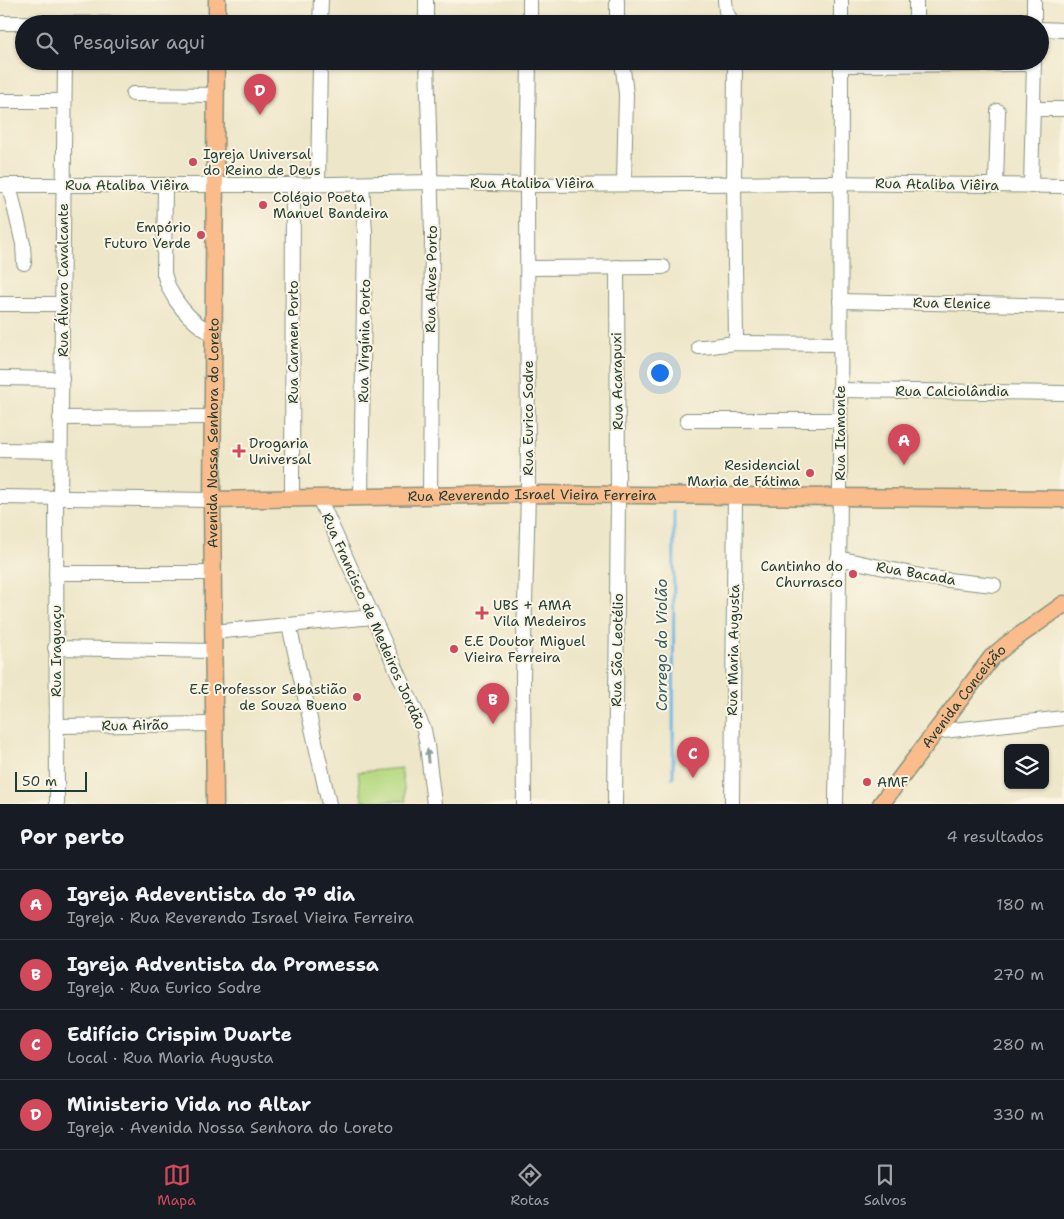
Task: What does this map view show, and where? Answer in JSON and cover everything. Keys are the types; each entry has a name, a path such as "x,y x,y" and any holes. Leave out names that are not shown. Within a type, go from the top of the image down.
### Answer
{"main road":[{"path":"217,0 217,15"},
{"name":"Avenida Nossa Senhora do Loreto","path":"215,804 212,500 216,70"},
{"name":"Rua Reverendo Israel Vieira Ferreira","path":"212,500 528,494 1064,499"},
{"name":"Avenida Conceição","path":"881,804 992,657 1064,604"}],"street":[{"path":"320,15 321,0"},
{"path":"426,0 426,15"},
{"path":"530,0 530,15"},
{"path":"617,0 617,15"},
{"path":"724,0 728,15"},
{"path":"841,0 841,15"},
{"path":"916,0 916,15"},
{"path":"1034,0 1034,15"},
{"path":"0,23 15,23"},
{"path":"1049,29 1064,30"},
{"name":"Rua Álvaro Cavalcante","path":"58,498 62,379 65,70"},
{"path":"318,184 320,70"},
{"name":"Rua Alves Porto","path":"427,70 431,182 430,496"},
{"name":"Rua Eurico Sodre","path":"524,804 523,677 528,494 527,184 529,70"},
{"path":"623,70 626,94 624,184"},
{"path":"734,70 736,343"},
{"name":"Rua Itamonte","path":"836,804 840,496 841,70"},
{"path":"1031,186 1034,70"},
{"path":"133,94 216,95"},
{"path":"0,102 64,101"},
{"path":"1033,109 1064,109"},
{"path":"996,185 998,110"},
{"name":"Rua Ataliba Viêira","path":"5,186 293,185 431,182 527,184 842,183 1064,186"},
{"path":"165,184 164,273 166,281 172,294 186,313 202,329 214,335"},
{"name":"Rua Virgínia Porto","path":"361,498 365,233 362,184"},
{"name":"Rua Carmen Porto","path":"292,498 293,185"},
{"path":"5,186 23,244 24,263"},
{"name":"Rua Acarapuxi","path":"617,267 618,496"},
{"path":"528,268 663,267"},
{"name":"Rua Elenice","path":"840,301 1064,306"},
{"path":"0,304 62,304"},
{"path":"699,347 716,347 736,343 840,344"},
{"path":"0,378 62,379"},
{"name":"Rua Calciolândia","path":"839,390 1064,393"},
{"path":"60,418 213,417"},
{"path":"687,420 839,420"},
{"path":"0,450 60,451"},
{"name":"Rua Maria Augusta","path":"732,804 735,495"},
{"name":"Rua São Leotélio","path":"615,804 618,496"},
{"name":"Rua Reverendo Israel Vieira Ferreira","path":"0,497 212,500"},
{"name":"Rua Iraguaçu","path":"57,804 55,648 58,498"},
{"name":"Rua Francisco de Medeiros Jordão","path":"319,498 424,730 434,804"},
{"name":"Rua Bacada","path":"838,558 930,578 994,585"},
{"path":"56,573 214,573"},
{"path":"213,632 373,617"},
{"path":"289,625 329,804"},
{"path":"55,648 213,650"},
{"path":"934,732 1064,718"},
{"name":"Rua Airão","path":"56,726 214,724"}],"green space":[{"path":"401,768 406,801 362,801 358,772"}],"waterway":[{"name":"Corrego do Violão","path":"673,778 674,512"}],"place":[{"name":"Ministerio Vida no Altar","path":"260,115"},
{"name":"Igreja Universal do Reino de Deus","path":"193,162"},
{"name":"Colégio Poeta Manuel Bandeira","path":"263,205"},
{"name":"Empório Futuro Verde","path":"201,235"},
{"name":"Drogaria Universal","path":"239,451"},
{"name":"Igreja Adeventista do 7º dia","path":"904,465"},
{"name":"Residencial Maria de Fátima","path":"810,473"},
{"name":"Cantinho do Churrasco","path":"853,574"},
{"name":"UBS + AMA Vila Medeiros","path":"482,613"},
{"name":"E.E Doutor Miguel Vieira Ferreira","path":"454,649"},
{"name":"E.E Professor Sebastião de Souza Bueno","path":"357,697"},
{"name":"Igreja Adventista da Promessa","path":"493,724"},
{"name":"Edifício Crispim Duarte","path":"693,778"},
{"name":"AMF","path":"867,782"}]}
